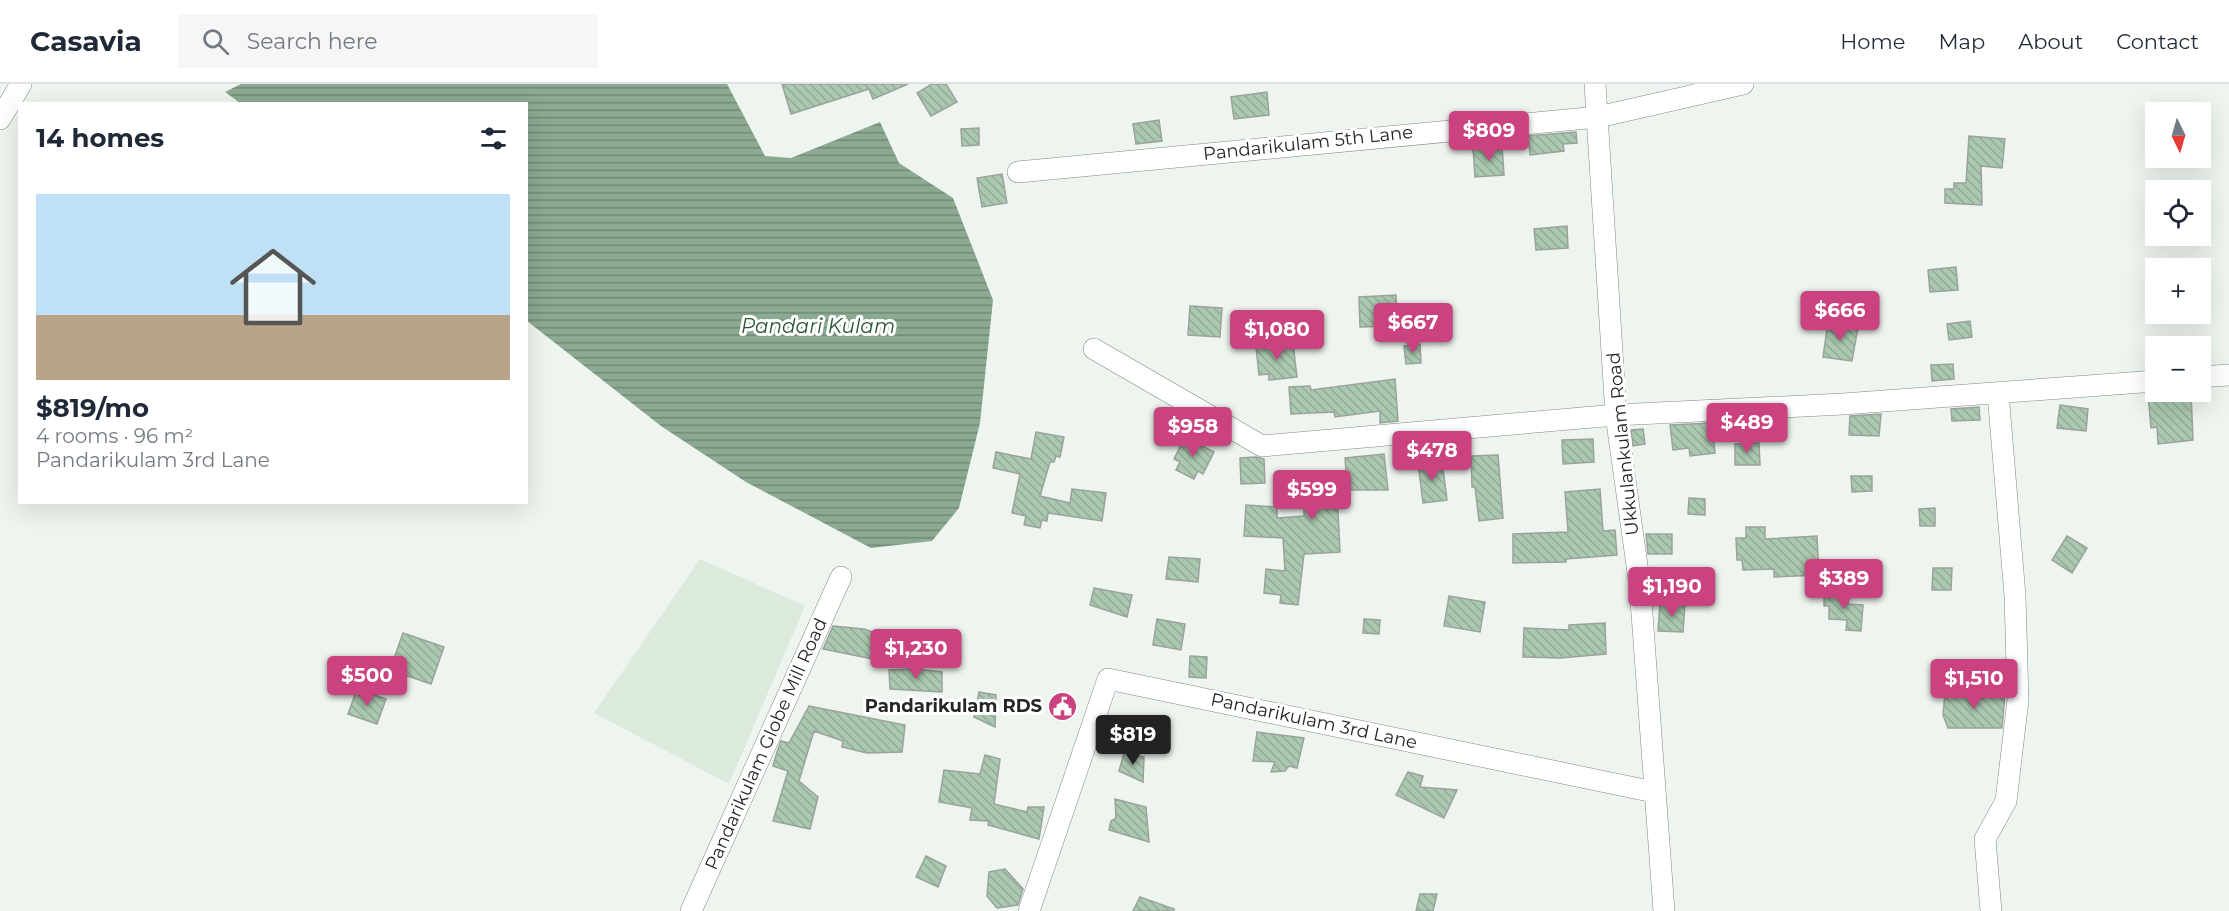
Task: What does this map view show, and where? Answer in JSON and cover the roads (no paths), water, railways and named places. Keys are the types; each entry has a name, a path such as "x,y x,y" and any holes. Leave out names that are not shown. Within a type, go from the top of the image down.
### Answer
{"street":[{"path":"0,119 21,84"},
{"name":"Ukkulankulam Road","path":"1594,84 1598,117 1616,415 1640,587 1664,911"},
{"name":"Pandarikulam 5th Lane","path":"1018,171 1598,117 1743,84"},
{"path":"1094,349 1262,446 1616,415 1843,404 2145,382"},
{"path":"2211,377 2229,375"},
{"path":"1991,911 1985,839 2006,801 2018,700 2015,596 1998,393"},
{"name":"Pandarikulam Globe Mill Road","path":"697,909 841,577"},
{"name":"Pandarikulam 3rd Lane","path":"1029,911 1108,679 1654,792"}],"water":[{"name":"Pandari Kulam","path":"241,84 727,84 765,156 791,158 880,122 899,163 953,198 993,300 980,423 959,508 932,541 871,548 746,482 661,426 528,322 528,102 239,102 225,92"}],"place":[{"name":"Pandarikulam RDS","path":"1063,706"}]}
